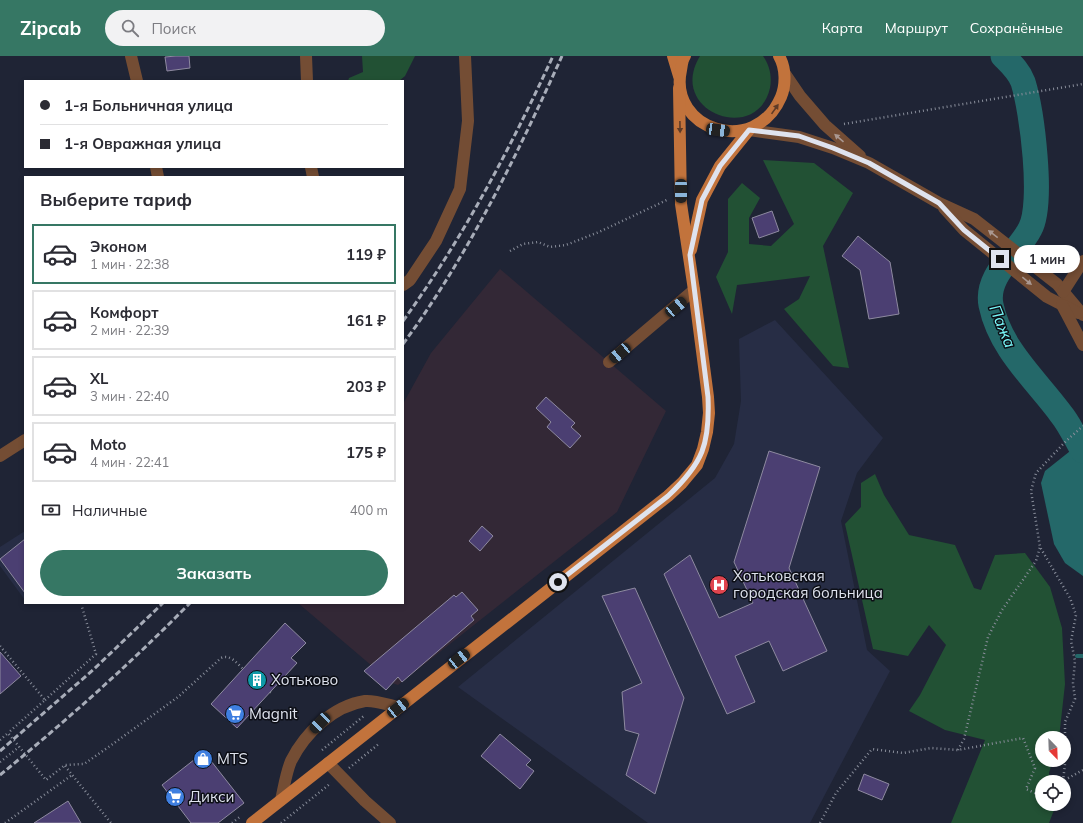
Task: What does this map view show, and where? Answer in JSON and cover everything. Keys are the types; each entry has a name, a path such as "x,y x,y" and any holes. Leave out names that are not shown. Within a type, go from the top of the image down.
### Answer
{"main road":[{"path":"673,56 684,100 692,114 704,124 718,130 733,132 749,130"},
{"path":"252,823 668,496 682,483 697,465 707,432 709,413 690,255 681,204 679,82 685,56"},
{"path":"690,255 702,200 720,166 749,130 764,121 776,108 783,92 785,74 779,56"}],"street":[{"path":"132,56 137,80"},
{"path":"306,56 307,80"},
{"path":"404,284 410,280 436,241 460,189 468,121 465,56"},
{"path":"785,74 800,96 825,125 869,163"},
{"path":"749,130 799,136 833,148 869,163 939,203 974,219 1060,288 1083,315"},
{"path":"939,203 964,230 1047,297 1083,315"},
{"path":"1060,288 1083,261"},
{"path":"609,362 694,290"},
{"path":"1062,304 1083,345"},
{"path":"0,456 24,441"},
{"path":"281,800 284,781 291,762 300,746 312,730 320,723 336,712 351,705 366,701 379,704 384,703 398,708"},
{"path":"328,763 365,801 390,823"}],"path":[{"path":"870,119 1075,84 1083,84"},
{"path":"510,251 523,244 538,242 550,247 566,245 599,232 671,198 672,205"},
{"path":"1063,775 1065,764 1065,722 1075,699 1073,683 1075,661 1071,641 1076,615 1070,598 1040,547 1031,491 1036,473 1066,441 1083,426"},
{"path":"958,750 964,739 988,637 1002,610 1036,561 1040,547"},
{"path":"0,740 96,654 82,607"},
{"path":"0,646 45,700"},
{"path":"8,733 46,780 64,765 84,764 110,746 178,697 221,658 225,656 230,657 243,669"},
{"path":"335,739 379,704"},
{"path":"820,823 836,793 872,749 904,753 931,748 958,750 1023,738 1035,768 1026,789 1035,792"},
{"path":"281,823 380,743"},
{"path":"0,762 19,747"},
{"path":"64,765 111,823"},
{"path":"1071,777 1083,770"},
{"path":"5,823 72,775"}],"shaded area":[{"path":"362,56 415,56 405,76 400,80 348,80 349,78 363,72"},
{"path":"700,56 763,56 769,68 771,80 770,88 762,105 749,115 733,118 717,114 704,106 695,93 693,76"},
{"path":"763,160 814,163 853,193 823,246 849,368 833,366 784,309 799,299 810,276 737,285 732,314 716,277 728,252 728,199 742,183 760,198 749,218 749,244 771,246 794,224"},
{"path":"500,269 666,411 617,512 398,685 392,683 299,604 404,604 404,402 431,353"},
{"name":"Хотьковская городская больница","path":"775,320 883,438 857,473 841,521 867,650 890,671 810,823 648,823 458,687 715,478 734,444 741,401 739,339"},
{"path":"1083,443 1083,576 1065,563 1054,544 1041,483 1045,471 1079,444"},
{"path":"875,474 884,495 909,535 955,545 974,588 981,590 995,555 1025,553 1050,587 1062,628 1065,684 1060,731 1035,731 1035,767 1051,767 1049,775 1035,775 1035,811 1054,811 1049,823 951,823 985,740 945,730 909,711 920,695 946,645 929,625 908,656 873,649 845,524 861,507 861,483"},
{"path":"24,532 24,599 0,566 0,547"}],"building":[{"path":"189,56 190,68 167,71 165,57"},
{"path":"772,211 779,231 759,238 752,218"},
{"path":"858,236 890,262 899,314 869,319 860,270 842,256"},
{"path":"546,397 575,423 571,427 581,436 570,448 547,427 551,422 536,408"},
{"path":"769,451 820,467 789,568 827,651 783,671 769,641 735,656 755,702 727,714 664,574 690,555 719,618 753,603 734,562"},
{"path":"482,526 493,536 480,551 469,541"},
{"path":"24,540 24,592 0,559"},
{"path":"635,588 684,698 655,794 626,775 639,734 625,730 622,692 642,683 602,596"},
{"path":"462,592 478,610 471,616 474,620 402,682 398,677 386,690 364,671 454,595 456,597"},
{"name":"Хотьково","path":"285,623 306,643 291,658 297,663 237,728 211,704"},
{"path":"0,652 21,676 0,694"},
{"path":"500,734 531,760 526,765 534,771 520,789 481,756"},
{"path":"204,752 244,803 218,823 191,823 162,785"},
{"path":"864,774 889,784 882,800 858,790"},
{"path":"68,801 81,823 34,823"}],"waterway":[{"name":"Пажа","path":"1003,56 1019,74 1023,82 1033,135 1036,200 1034,217 1030,229 1025,238 1004,265 993,284 990,294 991,305 1002,336 1020,363 1064,418 1083,451"},
{"path":"1077,656 1083,656"}],"railway":[{"path":"404,320 446,258 484,192 520,125 553,56"},
{"path":"404,343 449,276 490,204 562,56"},
{"path":"0,751 93,670 162,604"},
{"path":"0,775 97,692 189,604"}],"place":[{"name":"Хотьковская городская больница","path":"719,585"},
{"name":"Хотьково","path":"257,680"},
{"name":"Magnit","path":"235,714"},
{"name":"MTS","path":"203,759"},
{"name":"Дикси","path":"175,797"}],"route":[{"path":"558,582 668,496 682,483 697,465 707,432 709,413 690,255 702,200 720,166 749,130 799,136 869,163 939,203 964,230 1000,259"}]}
